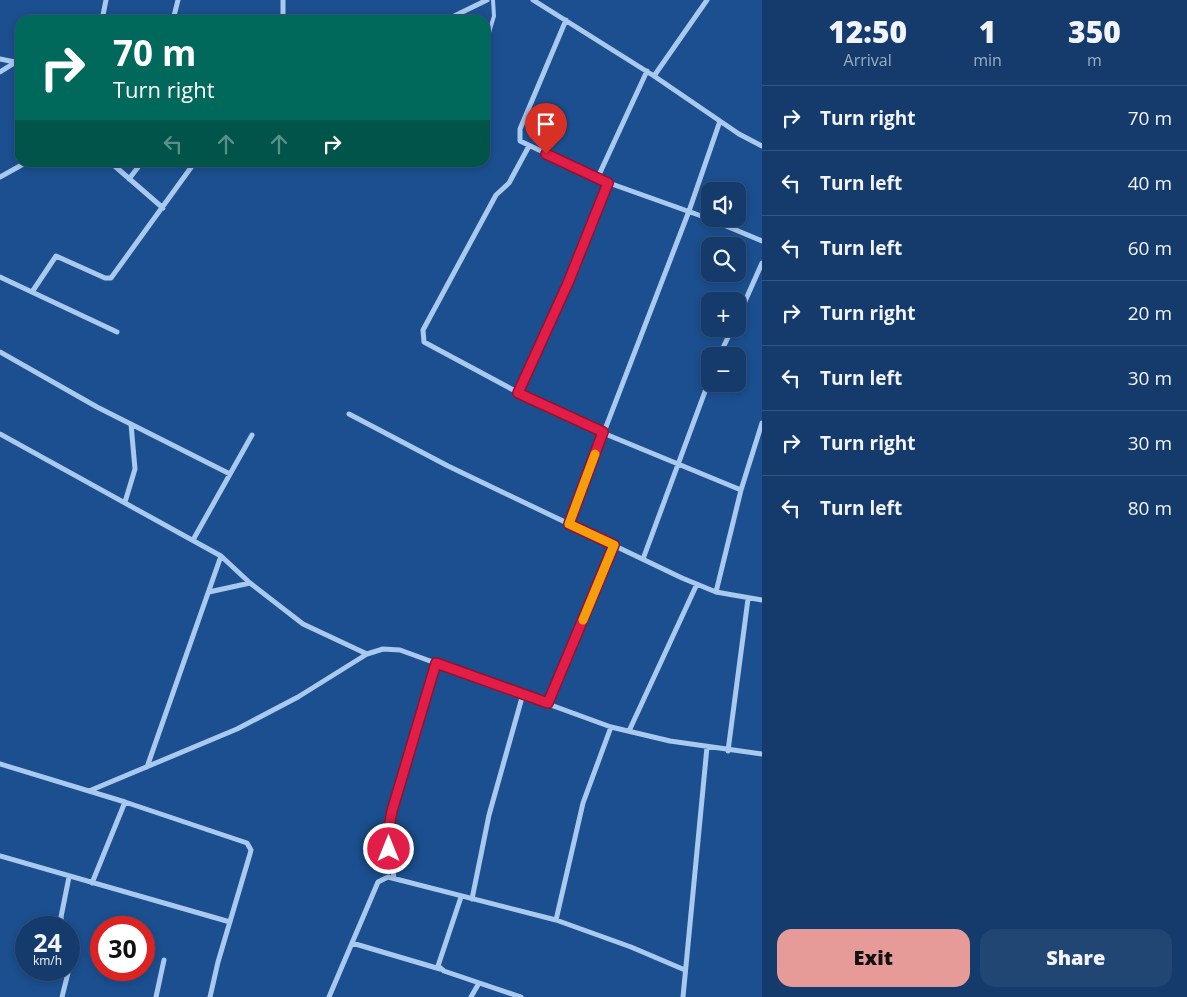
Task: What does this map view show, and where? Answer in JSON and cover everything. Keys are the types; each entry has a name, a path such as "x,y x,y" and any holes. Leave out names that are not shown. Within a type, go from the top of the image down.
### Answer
{"street":[{"path":"103,15 106,0"},
{"path":"174,15 178,0"},
{"path":"283,0 283,15"},
{"path":"456,15 487,0"},
{"path":"533,0 762,146"},
{"path":"654,76 707,0"},
{"path":"566,20 520,129 520,141 608,183 689,211 762,241"},
{"path":"0,59 15,62"},
{"path":"0,72 15,64"},
{"path":"598,177 647,71"},
{"path":"569,524 689,211 720,121"},
{"path":"529,146 509,184 496,195 422,334 426,345 518,393 603,432 741,490"},
{"path":"0,177 18,167"},
{"path":"116,167 162,208"},
{"path":"129,179 138,167"},
{"path":"32,292 56,256 105,278 111,278 191,167"},
{"path":"518,393 568,283 608,183"},
{"path":"746,299 762,264"},
{"path":"0,277 117,332"},
{"path":"0,352 131,424 230,474"},
{"path":"643,559 705,392"},
{"path":"349,414 448,466 697,584 716,592 762,600"},
{"path":"716,592 741,490 762,423"},
{"path":"125,502 136,469 131,424"},
{"path":"0,434 222,556 250,583 303,624 367,654"},
{"path":"193,540 252,435"},
{"path":"548,703 614,545"},
{"path":"147,767 222,556"},
{"path":"209,592 250,583"},
{"path":"629,731 697,584"},
{"path":"728,751 748,599"},
{"path":"88,791 268,714 367,654 383,649 400,650 611,727 707,748 762,754"},
{"path":"394,878 388,833 390,821 436,663"},
{"path":"472,899 488,816 523,694"},
{"path":"556,920 581,811 611,727"},
{"path":"683,997 707,748"},
{"path":"0,764 124,802 247,843 250,854 210,997"},
{"path":"92,883 124,802"},
{"path":"0,856 230,922"},
{"path":"61,916 69,877"},
{"path":"328,997 378,882 384,877 556,920 631,947 686,970"},
{"path":"440,969 438,959 461,897"},
{"path":"352,943 440,969 521,997"},
{"path":"156,997 164,960"},
{"path":"62,997 66,981"},
{"path":"471,997 479,983"}],"lane":[{"path":"490,29 494,16 493,0"}],"slow traffic":[{"path":"583,620 614,545 569,524 595,454"}],"route":[{"path":"389,849 388,833 394,802 436,663 548,703 614,545 569,524 603,432 518,393 568,283 608,183 546,154"}]}
